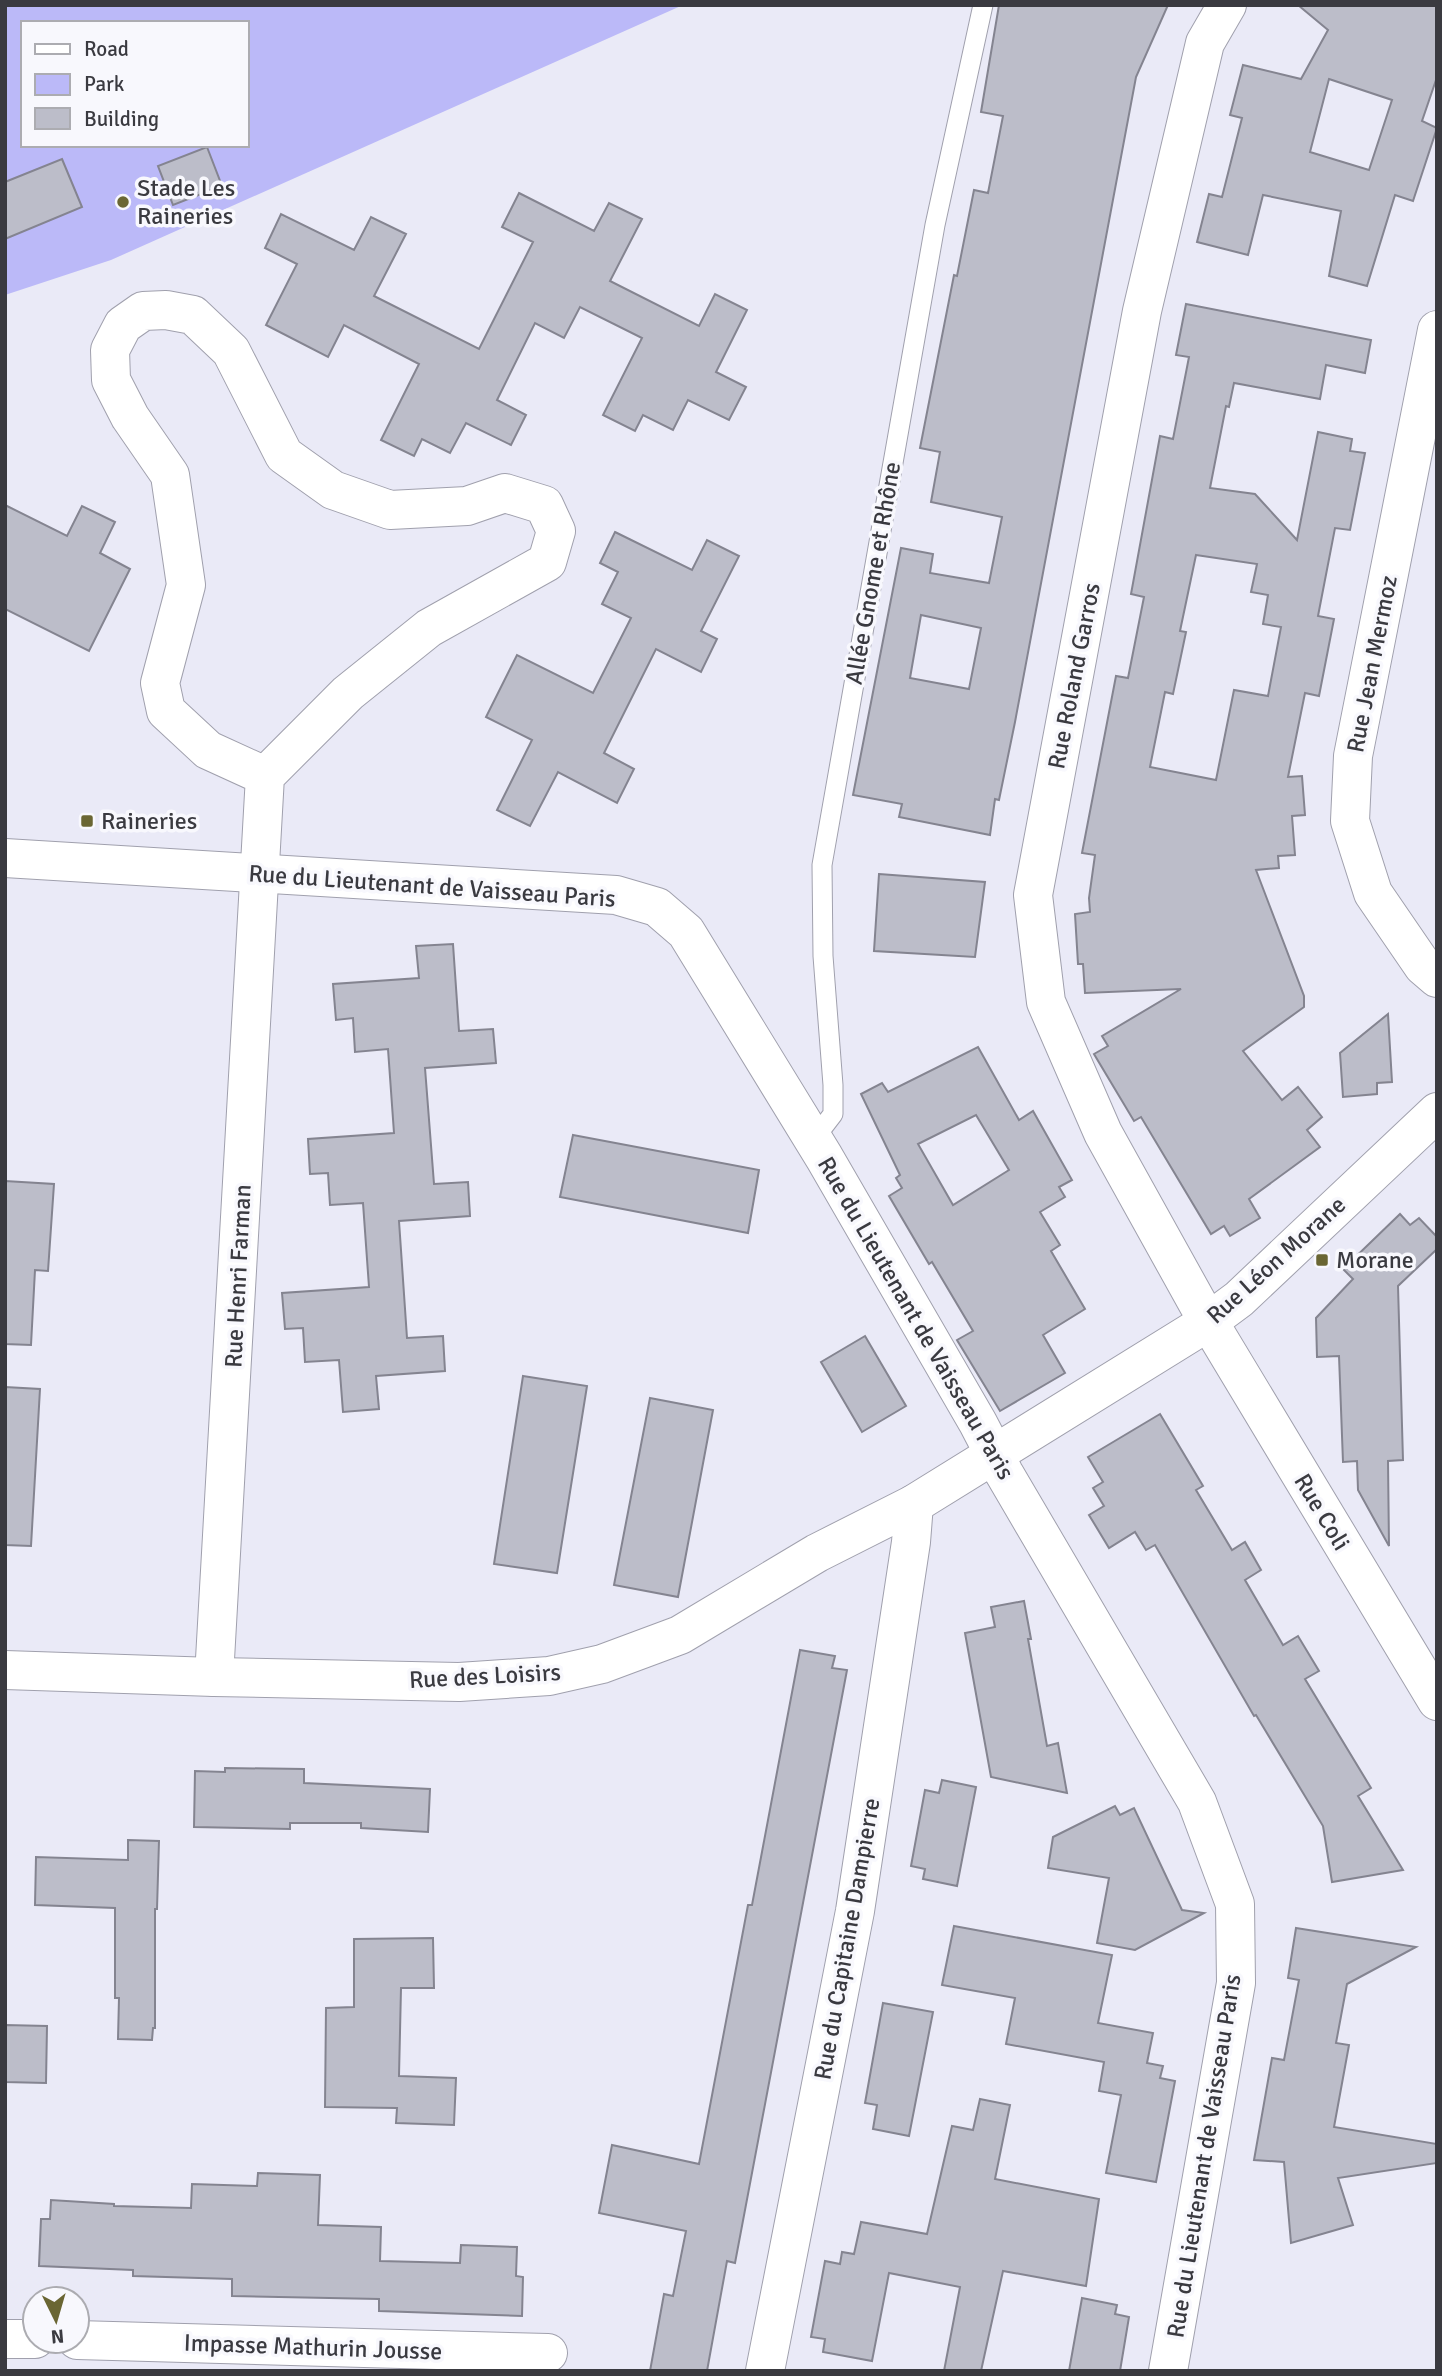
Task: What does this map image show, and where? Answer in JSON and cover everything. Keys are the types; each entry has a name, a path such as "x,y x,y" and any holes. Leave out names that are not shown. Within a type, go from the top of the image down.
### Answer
{"street":[{"name":"Rue Roland Garros","path":"1208,1322 1102,1133 1046,1002 1032,895 1142,311 1205,43 1227,5"},
{"path":"143,310 166,310 193,316 231,351 284,454 333,490 390,510 467,506 505,493 544,505 556,531 547,562 429,628 348,693 265,776 208,750 166,711 160,684 186,585 172,487 170,475 130,417 111,380 110,350 123,325 143,310"},
{"name":"Rue Jean Mermoz","path":"1437,330 1353,756 1350,821 1373,893 1423,966 1437,978"},
{"name":"Rue Henri Farman","path":"214,1677 265,776"},
{"name":"Rue du Lieutenant de Vaisseau Paris","path":"5,858 616,895 657,907 686,932 813,1140 1197,1802 1235,1904 1236,1983 1168,2371"},
{"name":"Rue Léon Morane","path":"995,1455 1208,1322 1239,1299 1437,1112"},
{"name":"Rue Coli","path":"1208,1322 1437,1701"},
{"name":"Rue des Loisirs","path":"5,1670 460,1682 549,1676 602,1664 680,1635 817,1553 914,1504 995,1455"},
{"name":"Rue du Capitaine Dampierre","path":"765,2371 855,1911 911,1542 914,1504"},
{"name":"Impasse Mathurin Jousse","path":"91,2340 548,2353"}],"lane":[{"name":"Allée Gnome et Rhône","path":"813,1140 833,1114 823,956 822,865 935,225 983,5"}],"green space":[{"name":"Stade Les Raineries","path":"5,5 683,5 111,260 5,295"}],"building":[{"path":"999,5 1168,5 1136,77 1015,722 999,800 995,799 990,835 899,817 902,804 853,795 901,548 933,554 930,573 989,583 1002,517 931,502 940,452 920,448 954,275 957,276 974,190 988,193 1003,116 981,112","holes":["921,615 981,628 969,689 910,678"]},
{"path":"1298,5 1437,5 1437,77 1422,121 1437,128 1413,201 1395,195 1367,286 1329,276 1341,211 1263,195 1248,255 1197,242 1209,194 1222,197 1242,118 1230,115 1243,65 1301,79 1328,30","holes":["1329,79 1392,100 1369,170 1310,152"]},
{"path":"207,147 222,186 173,205 158,166"},
{"path":"62,159 82,207 5,239 5,182"},
{"path":"519,193 594,231 609,203 642,219 610,281 699,326 715,294 747,310 716,372 746,387 729,420 688,400 673,430 643,415 635,431 603,415 642,338 580,307 564,338 535,323 497,400 526,415 511,445 466,423 450,453 422,439 414,456 381,440 419,364 344,325 328,357 266,325 297,264 265,248 281,214 354,250 371,217 406,234 374,296 479,349 533,242 502,227"},
{"path":"1186,304 1371,340 1365,373 1326,365 1320,399 1234,383 1229,407 1226,406 1210,488 1255,494 1297,540 1318,432 1352,439 1350,451 1365,453 1350,530 1335,528 1318,616 1334,619 1319,696 1305,693 1288,777 1302,776 1305,815 1292,816 1295,855 1278,856 1279,868 1256,870 1304,996 1304,1007 1243,1051 1282,1100 1298,1087 1322,1117 1307,1130 1320,1147 1249,1199 1260,1218 1230,1236 1224,1226 1211,1234 1141,1117 1134,1121 1094,1054 1108,1046 1102,1036 1181,989 1085,993 1083,964 1078,964 1075,914 1090,912 1089,898 1095,855 1082,853 1116,676 1128,678 1144,597 1131,594 1160,436 1173,439 1189,357 1176,355","holes":["1196,555 1257,564 1251,592 1268,595 1263,624 1281,627 1268,696 1234,690 1216,780 1150,767 1165,692 1173,694 1186,632 1180,631"]},
{"path":"5,505 67,536 82,506 115,522 100,553 130,569 89,651 5,609"},
{"path":"615,532 692,570 707,540 739,556 701,631 717,639 701,672 656,649 604,753 634,769 617,803 558,772 530,826 497,810 532,740 486,717 517,655 593,693 631,618 602,604 618,572 600,563"},
{"path":"879,874 985,882 975,957 874,951"},
{"path":"453,944 459,1031 493,1029 496,1063 425,1068 434,1184 468,1182 470,1216 399,1221 407,1338 443,1336 445,1371 376,1376 379,1409 343,1412 339,1360 305,1362 303,1328 285,1329 282,1293 369,1287 363,1203 330,1205 328,1173 310,1174 308,1139 394,1133 388,1049 355,1052 353,1018 336,1020 333,984 419,978 416,946"},
{"path":"1388,1014 1392,1082 1377,1083 1377,1094 1343,1097 1340,1053"},
{"path":"978,1047 1019,1120 1033,1111 1072,1180 1059,1187 1065,1197 1040,1212 1060,1245 1051,1251 1085,1309 1043,1335 1065,1373 1000,1411 957,1340 973,1331 889,1196 902,1188 896,1178 900,1175 861,1094 882,1083 888,1092","holes":["976,1115 1009,1170 953,1205 918,1144"]},
{"path":"573,1135 759,1170 748,1233 560,1197"},
{"path":"5,1181 54,1184 48,1271 35,1270 31,1345 5,1344"},
{"path":"1400,1214 1410,1225 1419,1218 1437,1237 1437,1249 1398,1286 1403,1460 1388,1461 1389,1546 1358,1490 1357,1461 1343,1462 1339,1356 1317,1357 1316,1318 1353,1279 1343,1269"},
{"path":"865,1336 906,1406 862,1432 821,1362"},
{"path":"523,1376 587,1386 557,1573 494,1564"},
{"path":"5,1387 40,1389 31,1546 5,1545"},
{"path":"650,1398 713,1410 678,1597 614,1585"},
{"path":"1160,1414 1203,1486 1196,1490 1232,1550 1245,1542 1261,1570 1245,1580 1283,1645 1298,1636 1319,1671 1305,1679 1371,1788 1358,1796 1403,1870 1332,1882 1323,1826 1256,1715 1254,1716 1155,1545 1146,1550 1135,1532 1109,1548 1089,1515 1104,1506 1093,1488 1103,1482 1088,1457"},
{"path":"1024,1601 1047,1746 1058,1743 1067,1793 991,1777 965,1633 995,1627 991,1607"},
{"path":"800,1650 835,1656 832,1668 847,1670 735,2263 727,2261 707,2371 650,2371 664,2294 673,2296 686,2231 599,2213 612,2145 699,2164"},
{"path":"225,1768 304,1769 304,1783 430,1789 428,1832 361,1828 361,1823 290,1823 290,1829 194,1827 195,1771 225,1772"},
{"path":"942,1780 976,1787 957,1886 923,1879 925,1869 911,1866 925,1790 939,1793"},
{"path":"1115,1806 1120,1815 1134,1808 1182,1910 1204,1913 1135,1950 1097,1943 1109,1878 1048,1868 1053,1837"},
{"path":"128,1840 159,1841 155,1909 155,2028 152,2040 118,2039 115,1908 35,1905 36,1857 128,1860"},
{"path":"954,1926 1112,1955 1098,2023 1153,2033 1147,2063 1163,2066 1160,2078 1175,2081 1156,2182 1106,2173 1121,2095 1099,2091 1104,2062 1006,2044 1015,1998 942,1985"},
{"path":"1296,1928 1416,1947 1347,1984 1336,2043 1349,2045 1334,2127 1437,2144 1437,2163 1338,2178 1353,2225 1291,2243 1284,2162 1254,2160 1272,2058 1284,2060 1299,1980 1288,1978"},
{"path":"433,1938 434,1988 401,1988 399,2076 456,2078 454,2125 396,2123 397,2108 325,2107 326,2008 354,2007 354,1939"},
{"path":"883,2003 933,2012 909,2136 873,2129 877,2105 865,2103"},
{"path":"5,2025 47,2026 46,2083 5,2082"},
{"path":"980,2099 1010,2105 995,2179 1099,2199 1086,2286 1003,2271 981,2371 944,2371 960,2287 889,2273 872,2361 823,2352 825,2339 811,2337 825,2261 840,2264 842,2252 854,2254 861,2222 927,2234 952,2126 973,2130"},
{"path":"258,2173 320,2175 318,2225 381,2227 380,2261 460,2263 461,2245 517,2247 516,2276 523,2277 522,2316 379,2311 379,2299 232,2296 232,2279 133,2276 133,2270 39,2266 41,2219 50,2219 51,2200 114,2206 191,2208 192,2184 257,2186"},
{"path":"1082,2298 1117,2305 1115,2314 1129,2317 1120,2371 1069,2371"}],"place":[{"name":"Stade Les Raineries","path":"123,202"},
{"name":"Raineries","path":"87,821"},
{"name":"Morane","path":"1322,1260"}]}
